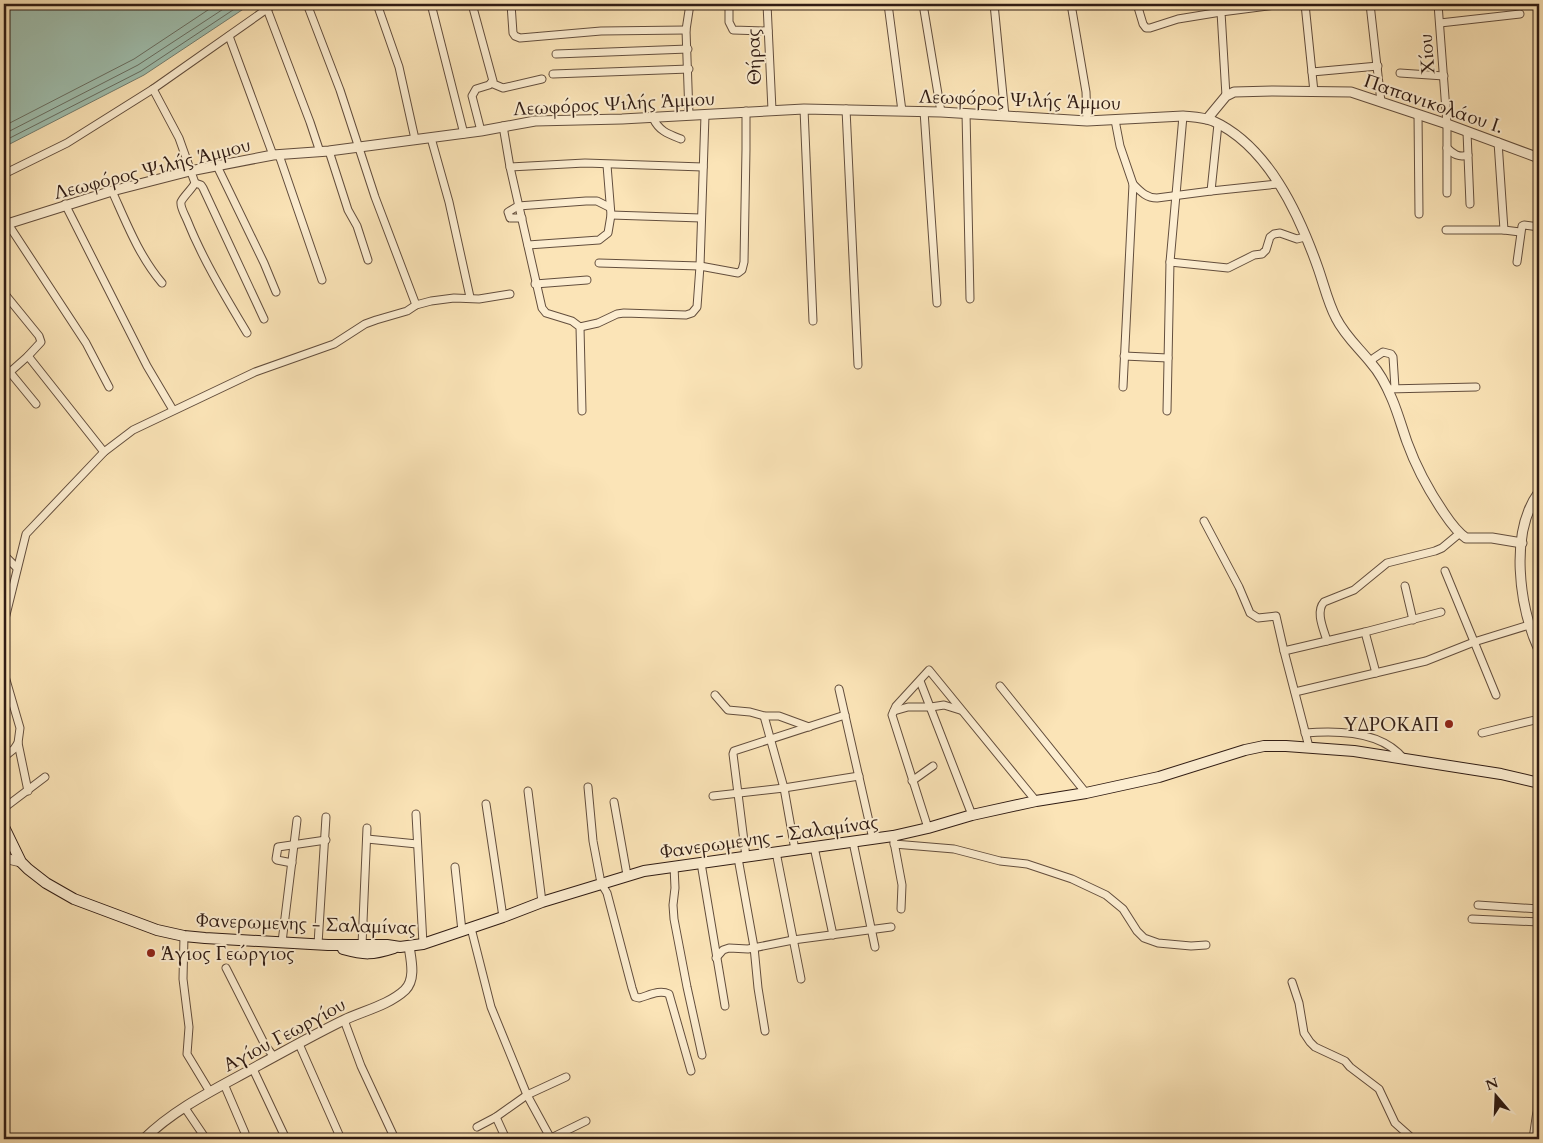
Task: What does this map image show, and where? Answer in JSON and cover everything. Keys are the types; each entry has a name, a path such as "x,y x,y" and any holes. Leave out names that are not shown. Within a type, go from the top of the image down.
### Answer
{"main road":[{"name":"Φανερωμενης - Σαλαμίνας","path":"21,862 42,880 74,899 147,927 184,936 323,944 405,946 423,944 542,902 627,875 674,866 873,839 894,840 972,815 1159,777 1245,750 1264,746 1354,751 1501,774 1539,783"},
{"path":"4,827 21,862"},
{"path":"323,944 362,954 376,954 405,946"}],"street":[{"path":"4,174 67,143 154,89 274,4"},
{"path":"307,4 360,147 375,197 416,306"},
{"path":"388,4 378,5 399,67 415,139"},
{"path":"431,4 464,134"},
{"path":"472,4 493,81 491,83"},
{"path":"511,4 513,33 520,38 601,31 686,30"},
{"path":"689,115 689,69 686,30 690,4"},
{"path":"730,4 729,22 733,30 768,31"},
{"name":"Θήρας","path":"768,4 772,110"},
{"path":"888,4 902,111"},
{"path":"923,4 941,112"},
{"path":"994,4 1004,116"},
{"path":"1070,4 1086,92 1087,121"},
{"path":"1137,4 1146,28 1178,19 1221,12 1233,7 1283,4"},
{"path":"1305,4 1314,92"},
{"path":"1370,4 1381,102"},
{"name":"Χίου","path":"1438,4 1447,124 1447,193"},
{"path":"266,10 307,114 348,210 357,226 368,260"},
{"path":"1207,119 1226,96 1221,12"},
{"path":"1539,13 1539,22"},
{"path":"1440,23 1520,14"},
{"path":"229,36 276,155 322,280"},
{"path":"556,54 688,49"},
{"path":"1312,72 1378,66"},
{"path":"553,74 689,69"},
{"path":"1400,73 1444,76"},
{"path":"491,83 503,88 542,79"},
{"path":"481,131 472,96 476,89 491,83"},
{"path":"154,89 179,138 195,183 203,188 264,318"},
{"name":"Παπανικολάου Ι.","path":"1226,96 1234,92 1351,92 1447,124 1539,158"},
{"path":"846,108 858,366"},
{"name":"Λεωφόρος Ψιλής Άμμου","path":"6,225 65,204 190,171 276,155 324,152 464,134 535,121 653,118 746,111 846,108 1087,121 1183,116 1207,119 1238,136 1259,155 1273,174 1286,196 1305,237 1336,319 1391,389 1407,443 1423,478 1442,510 1460,533"},
{"path":"804,109 813,321"},
{"path":"599,262 700,266 738,273 742,270 744,262 746,184 746,111"},
{"path":"924,111 937,303"},
{"path":"966,113 970,299"},
{"path":"1418,114 1419,214"},
{"path":"503,126 535,284 544,311 572,321 580,327 598,323 617,314 686,315 692,314 697,307 705,115"},
{"path":"1167,411 1170,262 1183,116"},
{"path":"653,118 656,125 664,133 681,139"},
{"path":"1115,120 1120,146 1133,184 1123,387"},
{"path":"1211,191 1218,124"},
{"path":"1467,132 1470,204"},
{"path":"431,138 449,202 470,298"},
{"path":"1498,142 1504,230"},
{"path":"1447,148 1459,156 1468,155"},
{"path":"510,167 585,163 703,167"},
{"path":"528,245 599,240 608,233 610,211 607,165"},
{"path":"218,166 276,292"},
{"path":"195,183 181,204 209,270 247,333"},
{"path":"1133,184 1143,194 1151,198 1278,184"},
{"path":"112,191 129,230 152,272 162,283"},
{"path":"522,218 510,218 508,212 518,206 597,201 610,211 701,218"},
{"path":"65,204 147,366 173,410"},
{"path":"6,225 86,343 109,387"},
{"path":"1517,262 1522,226 1539,227"},
{"path":"1446,230 1504,230 1520,232"},
{"path":"1170,262 1228,268 1254,255 1262,254 1266,250 1270,237 1274,234 1280,233 1297,239 1305,237"},
{"path":"535,284 586,280"},
{"path":"4,293 39,336 41,342 10,372"},
{"path":"4,623 16,568 26,534 104,452 140,425 255,372 334,344 364,324 407,311 431,301 479,299 510,294"},
{"path":"580,327 582,411"},
{"path":"1371,362 1383,352 1391,354 1393,357 1391,389 1476,387"},
{"path":"28,356 104,452"},
{"path":"1124,356 1168,358"},
{"path":"4,365 36,404"},
{"path":"1539,492 1522,529 1522,581 1529,625 1539,650"},
{"path":"1204,520 1240,587 1250,613 1258,618 1276,616 1309,747"},
{"path":"1327,641 1320,614 1324,602 1354,590 1387,563 1435,551 1442,548 1460,533 1463,537 1470,539 1492,538 1522,543"},
{"path":"4,556 16,568"},
{"path":"1446,571 1496,695"},
{"path":"1405,586 1413,620"},
{"path":"1284,651 1441,612"},
{"path":"1295,692 1426,661 1474,642 1529,625"},
{"path":"1365,632 1376,673"},
{"path":"928,828 892,716 894,711 929,670 1036,801"},
{"path":"4,673 20,728 18,743 28,791"},
{"path":"920,681 972,815"},
{"path":"1000,686 1086,793"},
{"path":"839,689 873,839"},
{"path":"715,695 728,710 782,717 809,727"},
{"path":"894,711 908,707 944,705 960,710"},
{"path":"765,1031 742,858 739,792 733,754 734,751 845,715"},
{"path":"764,716 784,788 794,850"},
{"path":"1482,733 1539,719"},
{"path":"1305,733 1334,732 1377,739 1396,749 1405,760"},
{"path":"4,757 18,743"},
{"path":"912,780 933,766"},
{"path":"713,796 784,788 859,776"},
{"path":"4,808 45,777"},
{"path":"588,787 593,841 600,883 607,893 635,997 639,998 659,992 668,994 691,1071"},
{"path":"528,790 542,902"},
{"path":"614,802 627,875"},
{"path":"486,804 503,917"},
{"path":"416,814 423,944"},
{"path":"323,944 326,817"},
{"path":"282,942 297,820"},
{"path":"362,945 367,828"},
{"path":"367,839 417,844"},
{"path":"292,863 277,860 277,851 281,846 326,840"},
{"path":"901,909 902,885 894,840 954,849 1000,861 1027,864 1072,879 1106,895 1124,909 1137,931 1144,938 1165,944 1206,945"},
{"path":"853,842 875,947"},
{"path":"814,847 833,935"},
{"path":"776,852 801,979"},
{"path":"4,858 21,862"},
{"path":"701,863 725,1006"},
{"path":"674,866 673,914 688,995 702,1055"},
{"path":"456,867 466,930 491,1007 527,1095 550,1139 586,1121"},
{"path":"1478,905 1539,909"},
{"path":"1472,919 1539,922"},
{"path":"716,958 723,950 729,948 742,949 891,927"},
{"path":"184,936 183,979 189,1027 187,1054 210,1092"},
{"name":"Αγίου Γεωργίου","path":"144,1139 167,1120 210,1092 344,1020 393,998 406,989 411,978 412,966 405,946"},
{"path":"226,968 265,1045 274,1057"},
{"path":"1292,982 1299,1003 1304,1032 1310,1042 1315,1047 1345,1061 1379,1090 1394,1123 1413,1139"},
{"path":"344,1020 364,1073 394,1139"},
{"path":"1534,1139 1538,1111 1539,1034"},
{"path":"298,1044 340,1139"},
{"path":"253,1069 286,1139"},
{"path":"477,1127 496,1117 527,1095 566,1077"},
{"path":"224,1084 245,1133"},
{"path":"185,1108 206,1139"},
{"path":"496,1117 506,1139"}],"water":[{"path":"4,4 251,4 144,75 4,147"}],"place":[{"name":"ΥΔΡΟΚΑΠ","path":"1449,724"},
{"name":"Άγιος Γεώργιος","path":"151,953"}]}
